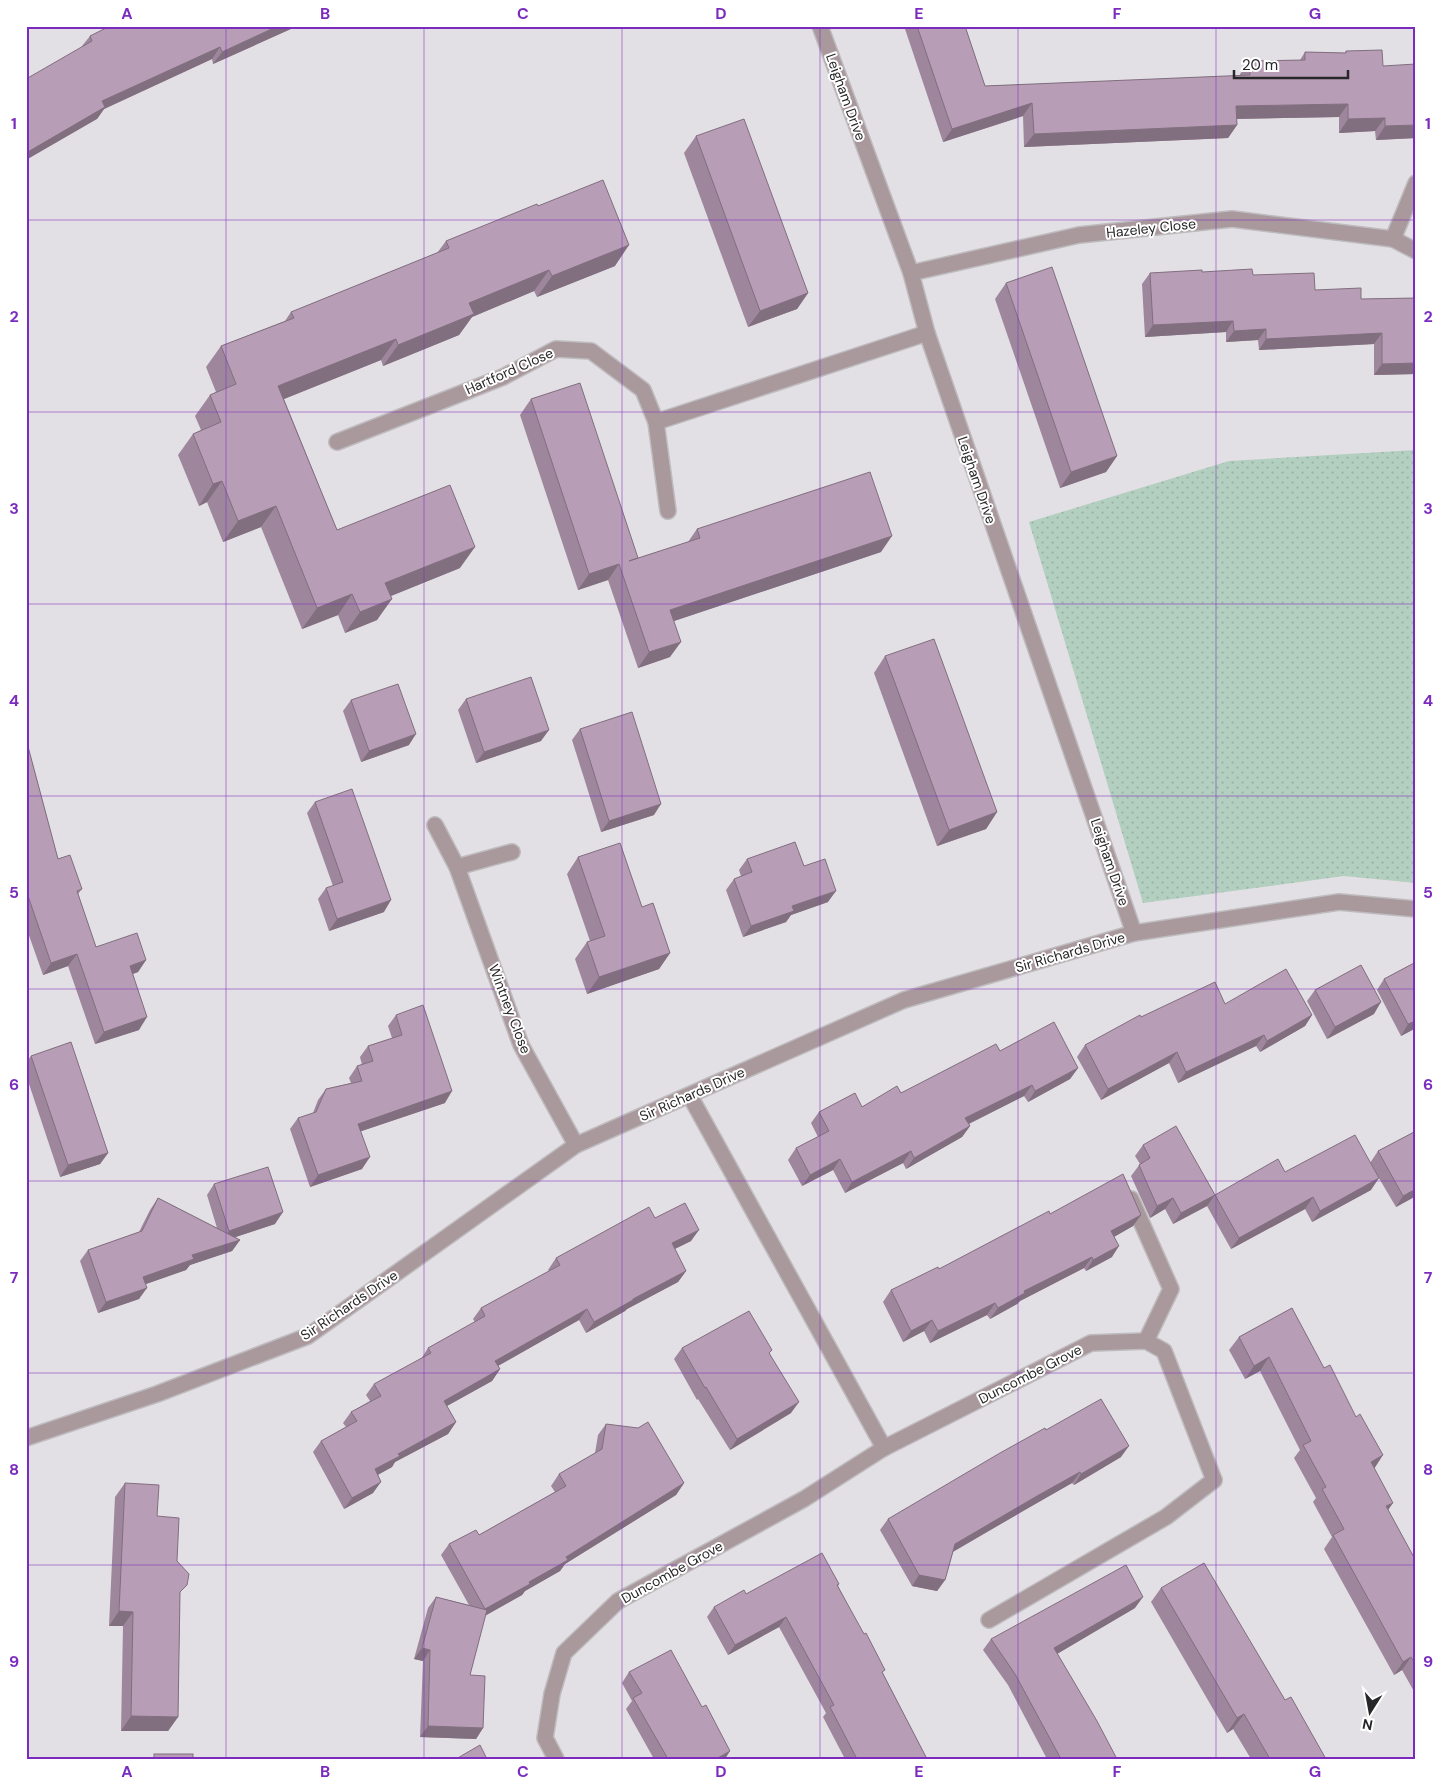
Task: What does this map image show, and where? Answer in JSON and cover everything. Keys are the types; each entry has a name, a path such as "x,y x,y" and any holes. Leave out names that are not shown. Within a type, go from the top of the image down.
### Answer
{"street":[{"name":"Leigham Drive","path":"820,26 911,272 927,333 1134,933"},
{"path":"1393,239 1416,183"},
{"name":"Hazeley Close","path":"911,272 1079,235 1232,219 1393,239 1416,251"},
{"path":"656,422 927,333"},
{"name":"Hartford Close","path":"337,442 502,377 556,349 591,351 643,390 656,422 668,511"},
{"name":"Wintney Close","path":"434,825 457,867 521,1045 576,1145"},
{"path":"457,867 512,852"},
{"name":"Sir Richards Drive","path":"26,1438 157,1394 308,1336 576,1145 904,1000 1134,933 1339,902 1416,909"},
{"path":"690,1096 884,1448"},
{"path":"989,1620 1166,1517 1214,1480 1164,1351 1146,1341 1172,1289 1125,1184"},
{"name":"Duncombe Grove","path":"556,1759 545,1738 552,1694 564,1653 618,1601 804,1499 884,1448 1090,1343 1146,1341"}],"green space":[{"path":"1416,450 1416,883 1344,876 1143,903 1029,522 1229,461"}],"building":[{"path":"110,26 278,26 222,52 220,47 102,101 105,107 26,153 26,79 92,41 90,36"},
{"path":"917,26 965,26 985,86 1250,75 1250,61 1305,60 1305,52 1346,53 1346,51 1382,50 1383,66 1416,64 1416,125 1385,126 1385,118 1348,119 1348,104 1236,106 1237,125 1034,134 1032,103 952,129"},
{"path":"744,119 808,293 760,311 696,136"},
{"path":"603,180 629,245 552,276 549,270 469,303 474,314 398,345 396,339 278,386 337,530 450,485 475,547 385,583 392,599 360,612 352,594 317,608 276,506 238,521 222,481 213,484 193,434 221,422 210,395 236,384 221,346 294,318 291,312 449,248 446,241 537,204 538,206"},
{"path":"1052,267 1117,456 1071,472 1006,283"},
{"path":"1252,269 1253,275 1314,273 1315,290 1361,288 1361,299 1416,298 1416,363 1382,364 1382,333 1266,339 1266,329 1234,331 1233,321 1153,325 1150,273"},
{"path":"580,383 638,558 629,561 700,538 697,529 870,472 892,536 670,610 681,642 649,652 619,564 589,574 531,399"},
{"path":"934,639 997,812 949,830 885,656"},
{"path":"531,677 549,730 484,752 466,699"},
{"path":"398,684 416,734 369,751 351,700"},
{"path":"632,712 661,804 609,821 580,729"},
{"path":"26,739 58,859 70,855 82,889 77,891 96,947 137,933 146,960 130,966 147,1017 104,1032 77,954 51,963 26,890"},
{"path":"352,789 391,900 337,919 326,888 343,882 315,802"},
{"path":"795,842 804,866 825,859 836,891 792,906 794,911 751,926 734,879 752,872 747,859"},
{"path":"620,843 642,907 653,903 670,953 599,977 587,942 605,936 578,857"},
{"path":"1416,962 1416,1021 1408,1024 1384,979"},
{"path":"1361,965 1381,1002 1335,1027 1315,990"},
{"path":"1286,969 1312,1015 1267,1041 1264,1035 1186,1072 1177,1052 1108,1089 1085,1045 1140,1015 1141,1017 1215,982 1225,1004"},
{"path":"423,1005 452,1091 358,1124 370,1157 318,1175 298,1118 316,1112 326,1089 362,1081 357,1066 373,1061 368,1046 402,1035 396,1015"},
{"path":"1054,1022 1078,1068 1035,1091 1032,1085 965,1118 970,1126 914,1158 911,1151 852,1182 840,1159 810,1175 796,1148 829,1131 819,1112 855,1093 862,1107 897,1086 901,1093 996,1044 1000,1051"},
{"path":"71,1042 108,1153 68,1165 31,1056"},
{"path":"1176,1126 1215,1195 1181,1213 1173,1198 1157,1206 1139,1165 1150,1158 1143,1145"},
{"path":"1416,1131 1416,1189 1403,1196 1378,1151"},
{"path":"1355,1135 1379,1178 1320,1211 1313,1197 1239,1238 1215,1195 1278,1159 1285,1172"},
{"path":"268,1167 283,1212 229,1231 214,1184"},
{"path":"1123,1174 1141,1215 1111,1231 1119,1246 1093,1260 1092,1257 1024,1291 1025,1293 998,1308 995,1303 938,1331 932,1320 911,1331 891,1290 938,1267 939,1269 1049,1211 1050,1214"},
{"path":"158,1198 240,1240 192,1255 194,1259 143,1277 147,1288 106,1302 88,1250 142,1231"},
{"path":"685,1203 699,1230 672,1243 686,1271 594,1322 587,1309 495,1361 500,1369 444,1401 456,1422 375,1469 381,1482 352,1498 321,1441 357,1421 351,1412 381,1396 374,1384 431,1353 428,1348 485,1316 481,1308 560,1265 556,1258 649,1207 655,1218"},
{"path":"1292,1308 1324,1368 1330,1365 1356,1417 1360,1414 1383,1455 1371,1462 1393,1503 1386,1506 1416,1561 1416,1665 1411,1657 1403,1662 1333,1535 1344,1529 1322,1489 1326,1487 1303,1445 1311,1441 1269,1357 1254,1366 1239,1337"},
{"path":"749,1311 772,1350 769,1353 799,1402 737,1439 682,1348"},
{"path":"1101,1399 1129,1446 1081,1474 1080,1472 1037,1496 955,1544 945,1580 919,1575 888,1519 1000,1453"},
{"path":"648,1422 684,1483 566,1557 568,1560 485,1609 449,1544 476,1530 479,1535 566,1486 559,1474 602,1449 606,1424 638,1428"},
{"path":"125,1483 159,1485 157,1516 179,1518 177,1561 189,1574 187,1585 180,1592 178,1717 131,1716 133,1612 119,1611"},
{"path":"822,1553 839,1584 837,1585 864,1634 866,1633 885,1670 882,1672 926,1757 923,1759 857,1759 830,1707 834,1705 786,1617 735,1645 714,1607 744,1590 746,1594"},
{"path":"1204,1563 1285,1700 1291,1697 1326,1759 1270,1759 1244,1714 1237,1718 1161,1588"},
{"path":"1126,1565 1143,1597 1054,1648 1117,1759 1061,1759 1015,1674 991,1639"},
{"path":"436,1597 487,1610 470,1675 485,1676 483,1728 428,1726 430,1650 422,1648"},
{"path":"671,1650 702,1707 706,1705 730,1751 716,1759 668,1759 633,1698 642,1693 629,1672"},
{"path":"480,1745 487,1759 456,1759"},
{"path":"154,1754 193,1754 193,1759 154,1759"}]}
